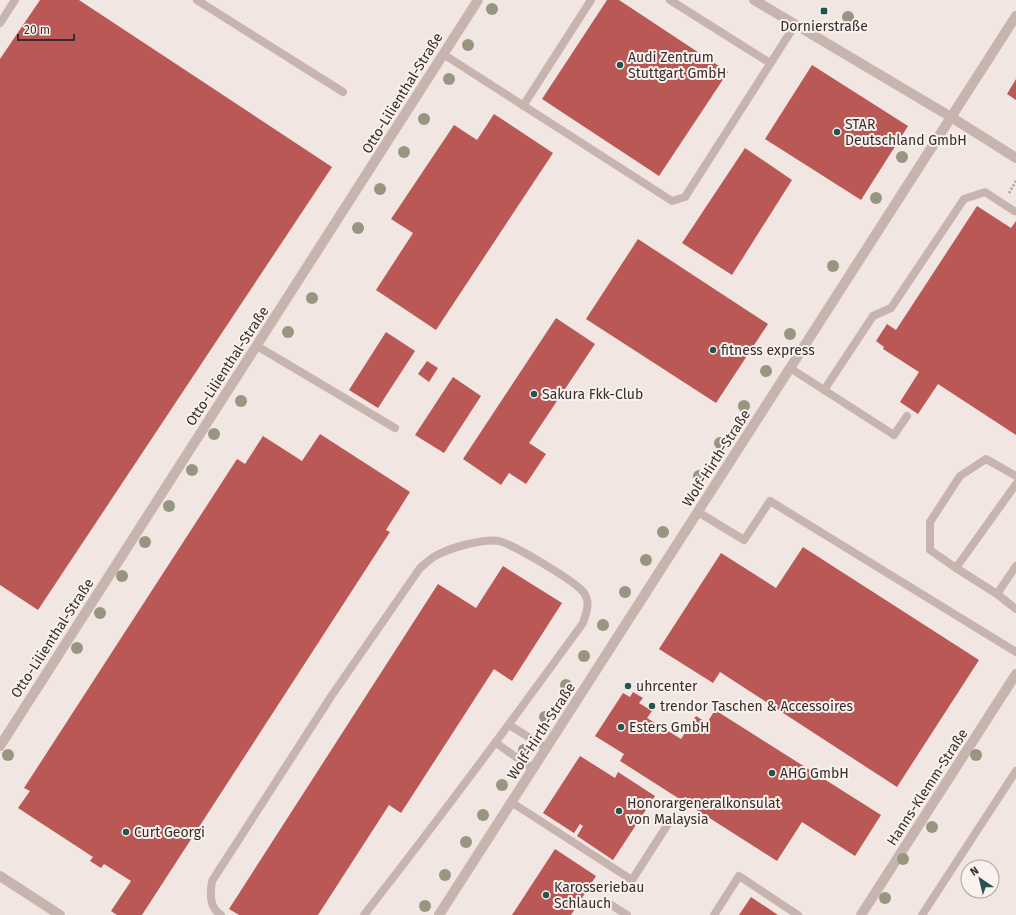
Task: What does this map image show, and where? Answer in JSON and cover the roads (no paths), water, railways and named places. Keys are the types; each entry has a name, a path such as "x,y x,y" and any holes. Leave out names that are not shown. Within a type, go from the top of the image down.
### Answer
{"street":[{"name":"Otto-Lilienthal-Straße","path":"0,746 478,0"},
{"path":"755,0 951,117 1016,158"},
{"name":"Wolf-Hirth-Straße","path":"444,913 511,802 1016,16"},
{"name":"Hanns-Klemm-Straße","path":"862,914 1016,674"},
{"path":"0,876 60,915"}],"lane":[{"path":"0,23 15,0"},
{"path":"197,0 343,92"},
{"path":"523,106 591,0"},
{"path":"670,0 770,63"},
{"path":"0,6 7,11"},
{"path":"443,54 672,201 685,197 795,25"},
{"path":"824,390 873,316 891,308 964,199 985,192 1014,211"},
{"path":"257,346 395,428"},
{"path":"790,368 894,435 907,416"},
{"path":"1016,476 986,459 960,476 930,522 930,550 1016,609"},
{"path":"956,568 1016,484"},
{"path":"698,512 744,540 770,501 1016,652"},
{"path":"220,915 213,906 210,895 212,881 332,695 420,568 435,555 455,548 479,542 498,541 525,553 576,585 585,594 588,606 583,622 496,743 427,835 364,915"},
{"path":"996,594 1016,566"},
{"path":"509,725 546,748"},
{"path":"496,743 533,769"},
{"path":"922,915 1016,770"},
{"path":"511,802 632,880 668,824"},
{"path":"714,915 739,876 798,915"},
{"path":"608,903 627,915"}],"place":[{"name":"Dornierstraße","path":"824,11"},
{"name":"Audi Zentrum Stuttgart GmbH","path":"620,65"},
{"name":"STAR Deutschland GmbH","path":"837,132"},
{"name":"fitness express","path":"713,350"},
{"name":"Sakura Fkk-Club","path":"534,394"},
{"name":"uhrcenter","path":"628,686"},
{"name":"trendor Taschen & Accessoires","path":"652,706"},
{"name":"Esters GmbH","path":"621,727"},
{"name":"AHG GmbH","path":"772,773"},
{"name":"Honorargeneralkonsulat von Malaysia","path":"619,811"},
{"name":"Curt Georgi","path":"126,832"},
{"name":"Karosseriebau Schlauch","path":"546,895"}]}
